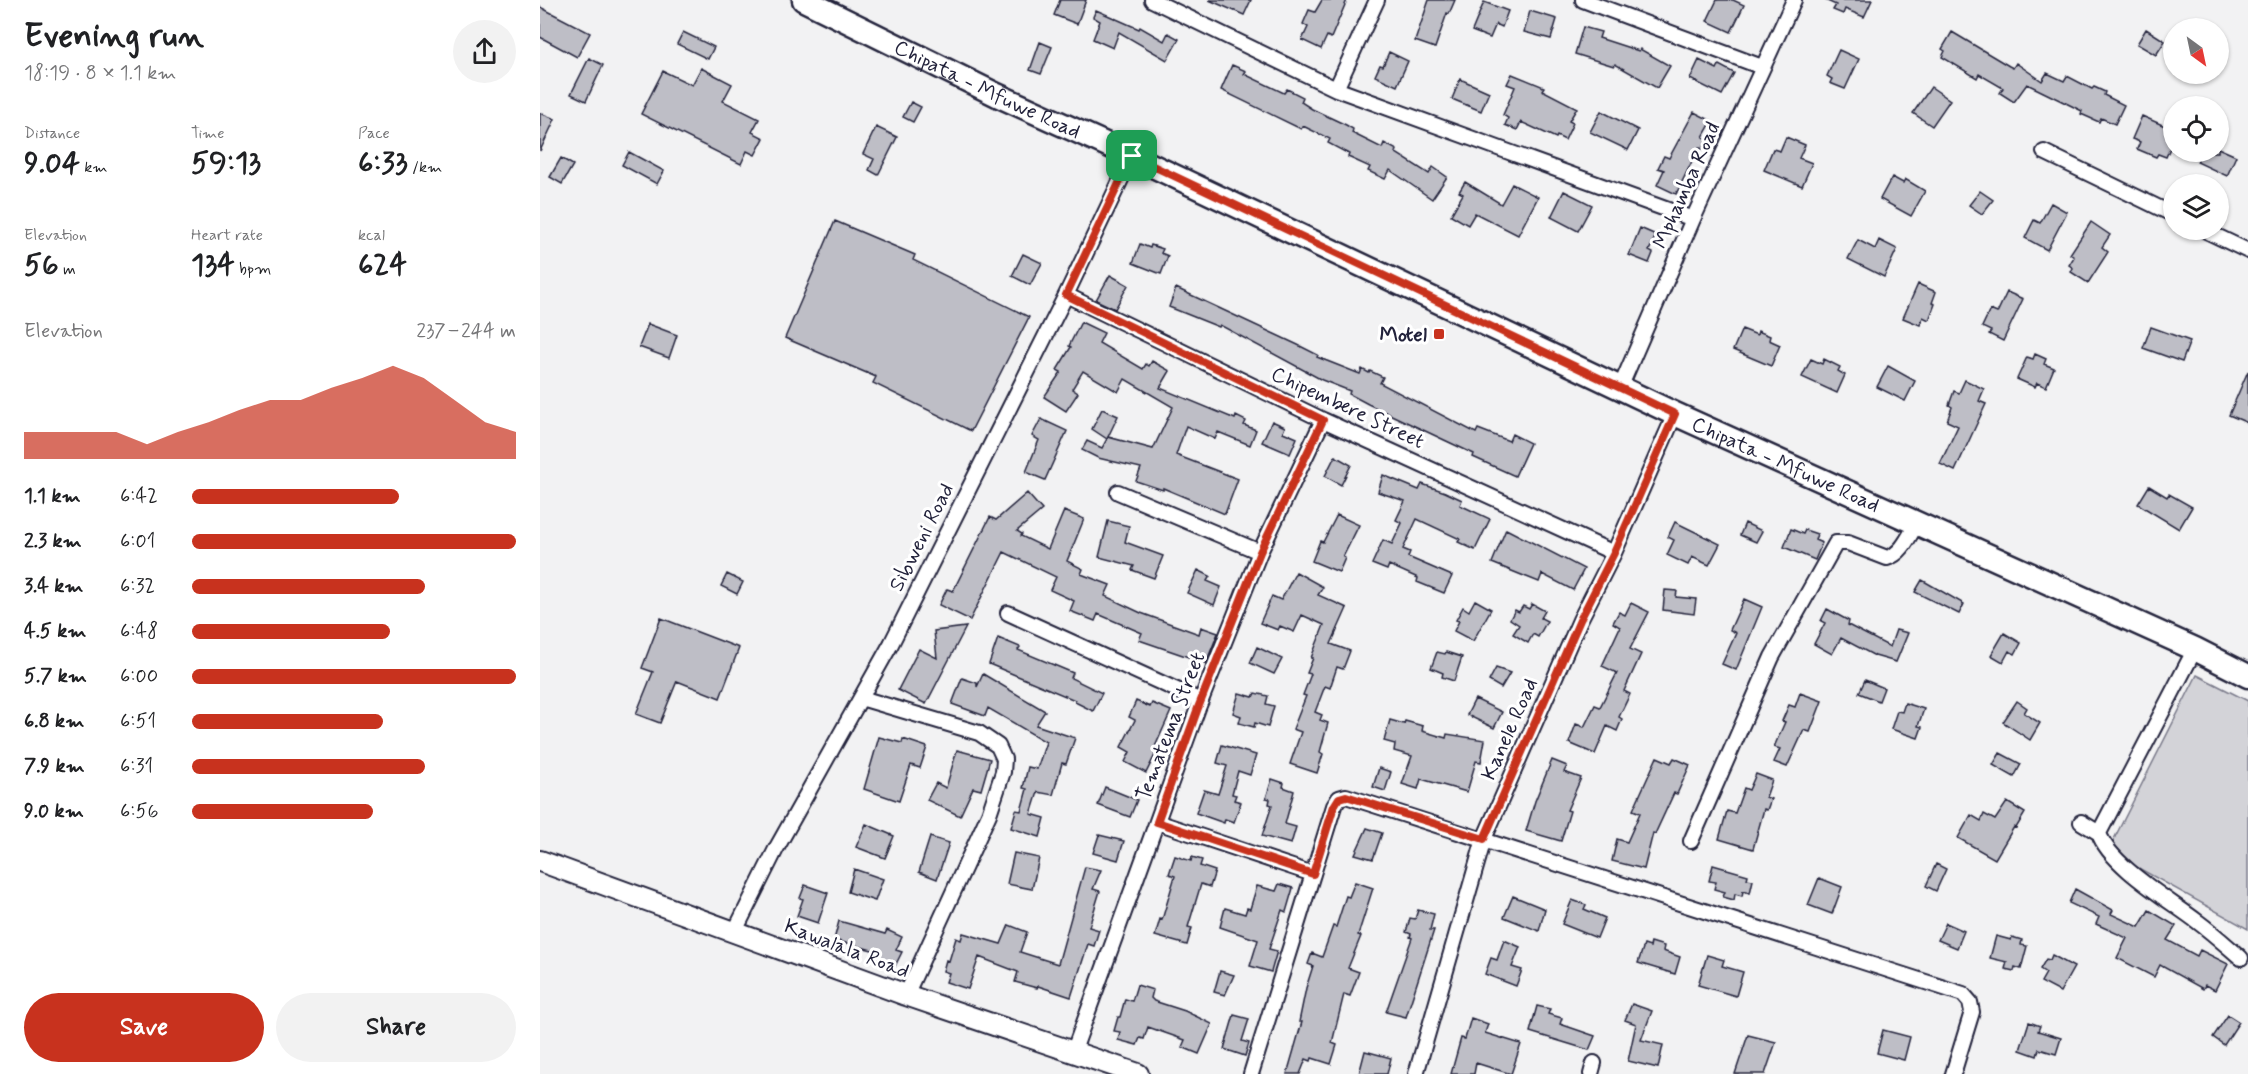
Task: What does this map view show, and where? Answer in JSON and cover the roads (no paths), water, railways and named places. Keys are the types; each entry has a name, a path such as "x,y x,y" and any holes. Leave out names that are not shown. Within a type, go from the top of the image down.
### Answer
{"main road":[{"name":"Chipata - Mfuwe Road","path":"804,0 997,95 1132,156 1675,414 2195,649 2248,676"}],"street":[{"path":"1152,0 1176,6 1336,89 1693,219"},
{"path":"1336,89 1377,0"},
{"path":"1583,0 1762,68"},
{"name":"Mphamba Road","path":"1620,388 1693,219 1794,0"},
{"path":"2044,152 2163,210"},
{"name":"Sibweni Road","path":"735,931 776,849 891,644 1066,295 1132,156"},
{"path":"2225,240 2248,251"},
{"name":"Chipembere Street","path":"1066,295 1323,420 1614,553"},
{"name":"Kanele Road","path":"1416,1074 1484,839 1580,620 1614,553 1675,414"},
{"name":"Tematema Street","path":"1072,1053 1201,701 1260,552 1323,420"},
{"path":"1118,492 1260,552"},
{"path":"1691,841 1772,657 1836,543 1848,543 1887,558 1892,557 1898,553 1917,523"},
{"path":"1008,613 1201,701"},
{"path":"2099,833 2195,649"},
{"path":"861,698 979,733 998,746 1004,759 1003,772 989,814 906,995"},
{"path":"1251,1074 1334,806 1339,798 1346,796 1963,994 1970,1002 1972,1012 1953,1074"},
{"path":"1157,822 1313,874"},
{"path":"2081,822 2099,833 2108,851 2127,869 2202,924 2241,958"},
{"name":"Kawalala Road","path":"540,861 670,911 735,931 906,995 1138,1074"}],"place":[{"name":"Motel","path":"1439,334"}]}
